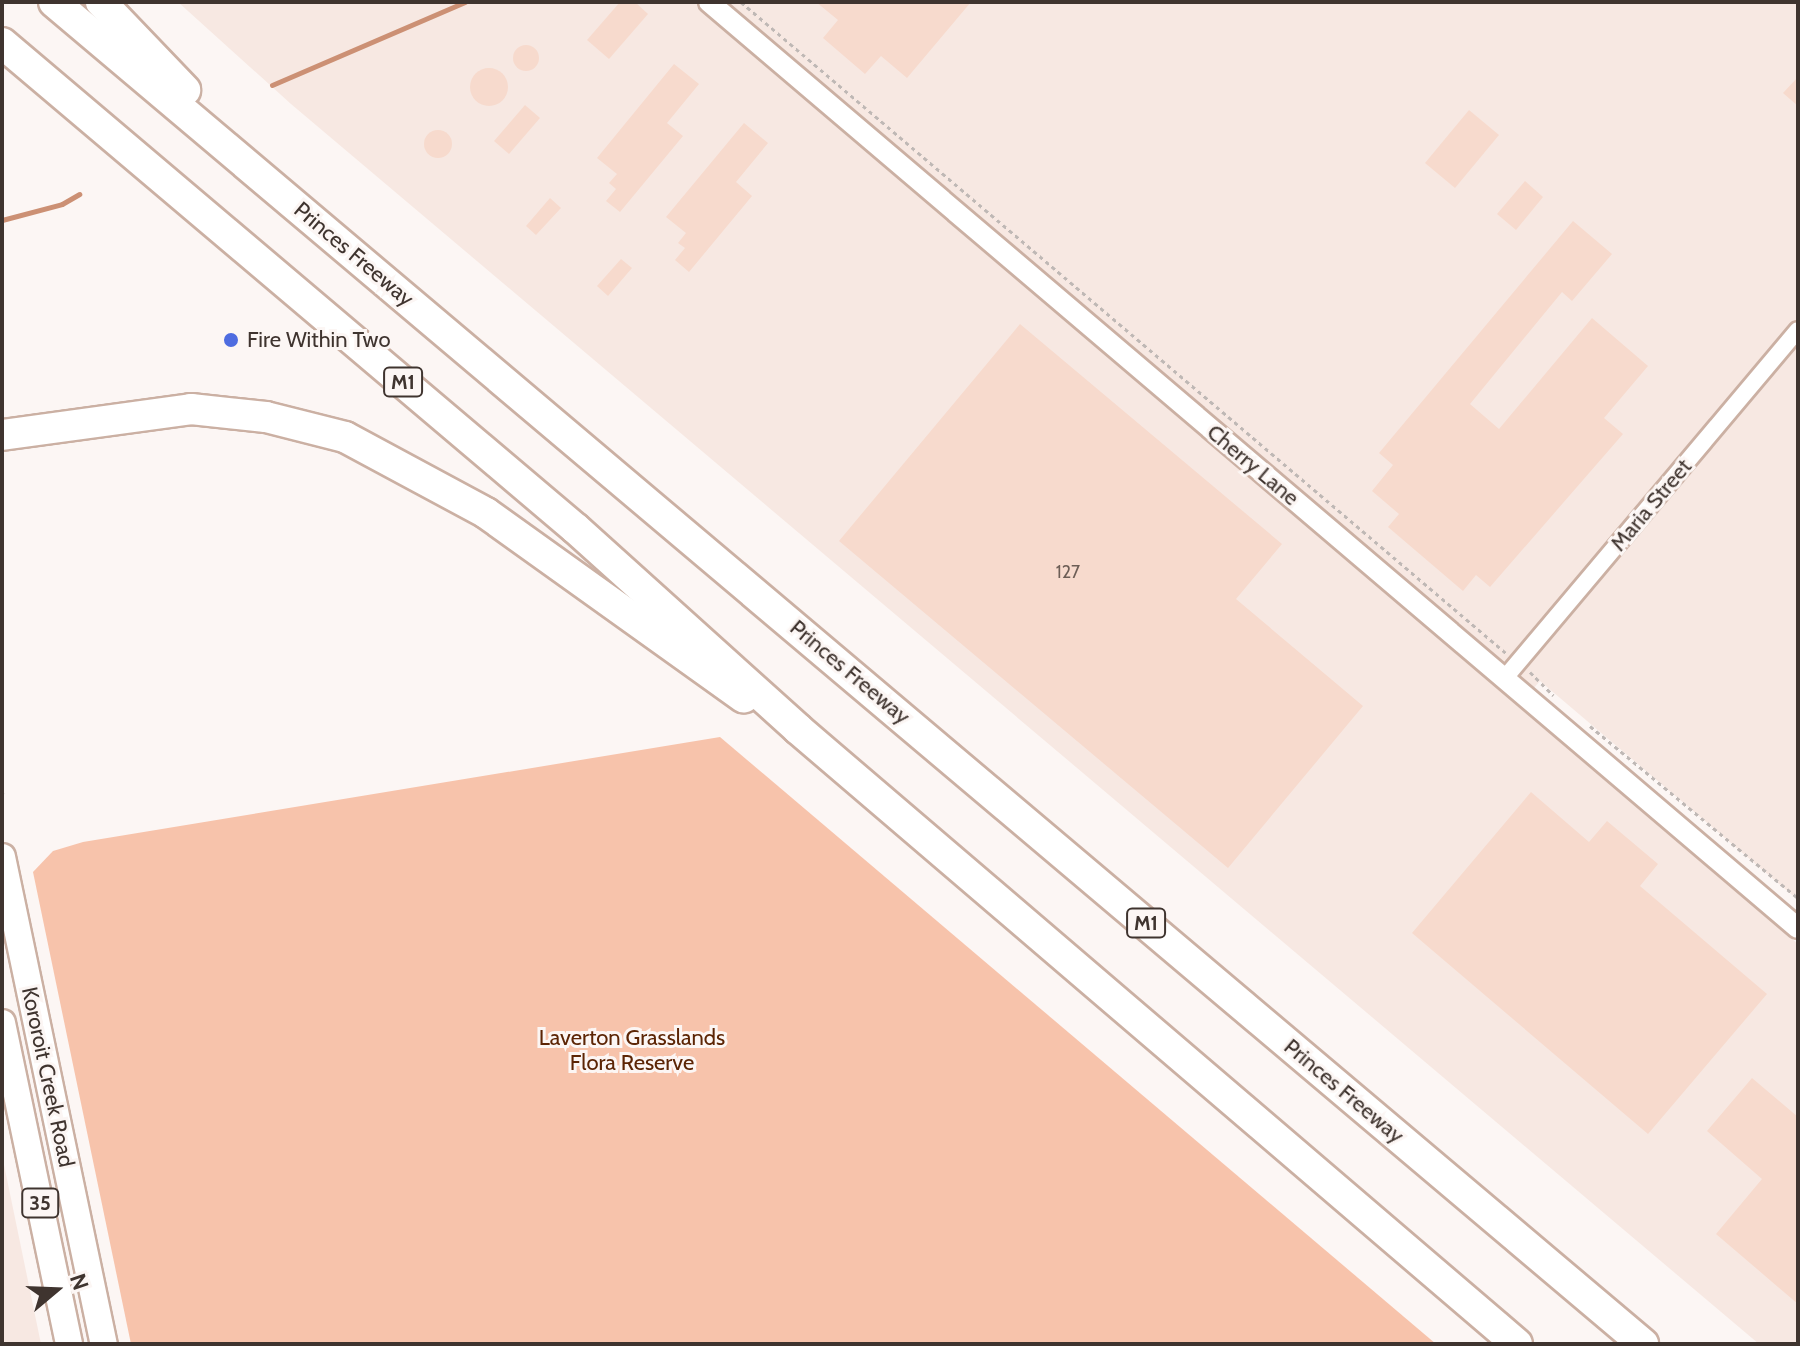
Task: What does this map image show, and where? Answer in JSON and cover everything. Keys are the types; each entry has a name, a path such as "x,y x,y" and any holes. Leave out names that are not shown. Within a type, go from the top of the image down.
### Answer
{"highway":[{"name":"Princes Freeway","path":"54,2 1643,1344"},
{"path":"101,2 190,95 648,501"},
{"name":"M1","path":"2,43 575,528 798,729 1517,1344"},
{"path":"2,435 48,426 191,409 266,417 345,437 486,513 708,676 798,729"},
{"path":"2,447 48,426"}],"main road":[{"name":"Kororoit Creek Road","path":"2,857 104,1344"},
{"name":"Kororoit Creek Road","path":"2,1023 69,1344"}],"street":[{"name":"Cherry Lane","path":"709,2 1510,671 1798,928"},
{"name":"Maria Street","path":"1510,671 1798,330"}],"path":[{"path":"741,2 1510,671 1562,704"},
{"path":"1589,725 1798,898"}],"shaded area":[{"path":"178,2 1798,2 1798,900 1540,681 1518,706 1798,944 1798,1344 1759,1344 291,104"},
{"path":"2,1155 41,1344 2,1344"}],"green space":[{"name":"Laverton Grasslands Flora Reserve","path":"720,737 1436,1344 131,1344 33,872 53,851 83,842"}],"building":[{"path":"620,2 635,2 648,14 609,59 587,40"},
{"path":"816,2 971,2 907,78 881,56 865,74 823,38 838,20"},
{"path":"526,45 535,49 539,58 535,67 526,71 517,67 513,58 517,49"},
{"path":"674,64 699,84 667,123 683,136 620,212 606,201 616,189 609,183 617,174 597,158"},
{"path":"489,68 502,74 508,87 502,100 489,106 476,100 470,87 476,74"},
{"path":"1798,77 1798,106 1783,93"},
{"path":"525,105 540,118 509,154 494,141"},
{"path":"1469,110 1499,135 1455,188 1425,163"},
{"path":"744,123 768,143 736,182 752,196 689,272 675,260 685,248 678,243 686,233 666,217"},
{"path":"438,130 448,134 452,144 448,154 438,158 428,154 424,144 428,134"},
{"path":"1525,181 1543,197 1516,230 1497,214"},
{"path":"550,198 561,208 536,235 526,226"},
{"path":"1573,221 1612,254 1572,301 1562,292 1470,404 1499,429 1592,318 1648,366 1604,418 1623,434 1490,587 1476,575 1463,591 1388,527 1399,514 1372,491 1393,465 1379,453"},
{"path":"621,259 632,268 608,296 597,286"},
{"path":"1020,324 1282,544 1236,599 1363,706 1228,868 839,541"},
{"path":"1531,792 1589,842 1607,821 1658,864 1640,886 1767,994 1648,1134 1412,933"},
{"path":"1752,1078 1798,1117 1798,1304 1716,1234 1762,1179 1707,1131"}],"waterway":[{"path":"272,85 465,2"},
{"path":"2,220 62,204 79,194"}],"place":[{"name":"Fire Within Two","path":"231,340"}]}
